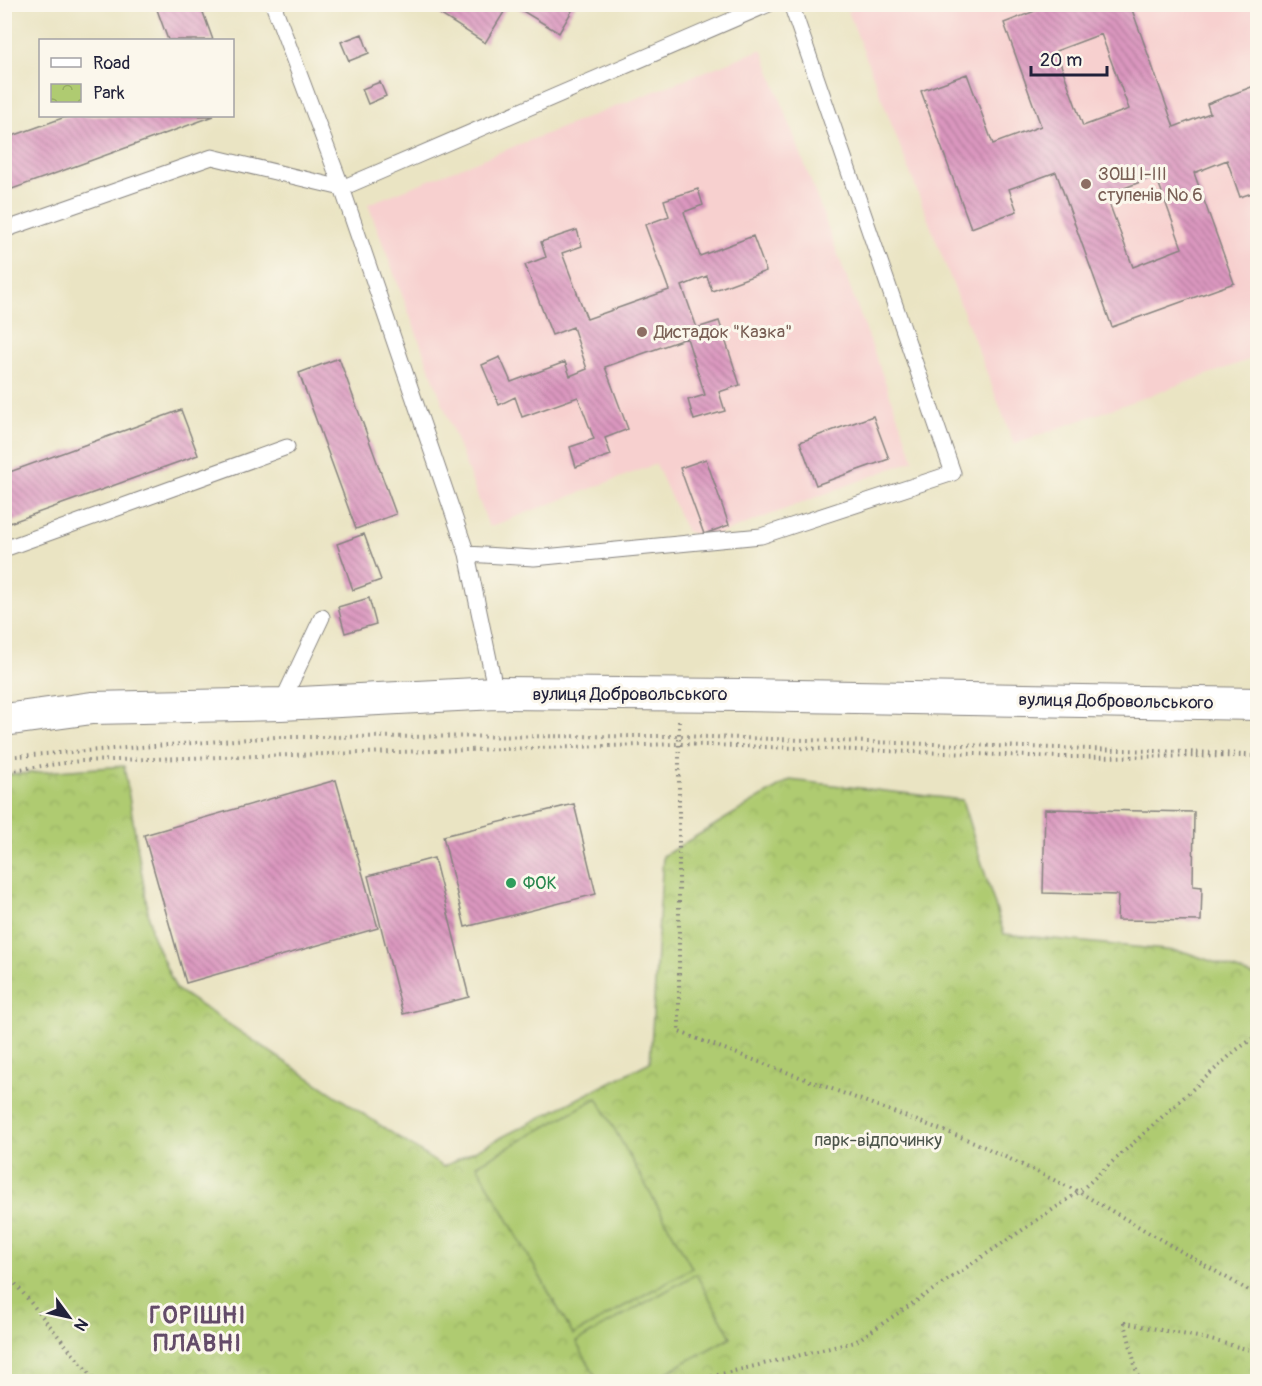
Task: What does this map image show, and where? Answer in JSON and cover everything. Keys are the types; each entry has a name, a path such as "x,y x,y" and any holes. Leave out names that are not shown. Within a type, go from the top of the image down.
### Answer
{"street":[{"name":"вулиця Добровольського","path":"4,720 92,708 281,704 496,693 1257,704"}],"lane":[{"path":"273,4 342,188 467,554 496,693"},
{"path":"4,230 212,157 342,188 769,4"},
{"path":"467,554 534,558 761,536 952,473 791,4"},
{"path":"4,549 287,447"},
{"path":"281,704 322,617"}],"path":[{"path":"678,696 679,1032 974,1142 1079,1192 1257,1296"},
{"path":"4,756 276,737 679,736 1257,755"},
{"path":"4,771 80,761 679,744 1062,757 1257,755"},
{"path":"688,1382 855,1342 1079,1192 1235,1051 1257,1035"},
{"path":"4,1270 96,1382"},
{"path":"1140,1382 1125,1323 1257,1352"}],"shaded area":[{"name":"ЗОШ І-ІІІ ступенів № 6","path":"867,4 1257,5 1257,357 1014,444 848,11"},
{"name":"Дистадок \"Казка\"","path":"762,49 914,460 720,534 704,537 686,531 656,464 489,527 368,204"}],"green space":[{"name":"парк-відпочинку","path":"124,766 152,935 176,989 443,1167 650,1062 663,856 790,780 962,800 1004,934 1185,952 1257,977 1257,1381 5,1381 4,775"},
{"path":"597,1098 692,1268 573,1335 477,1165"},
{"path":"696,1274 731,1337 651,1381 598,1381 576,1342"}],"building":[{"path":"155,4 200,4 213,39 168,39"},
{"path":"424,4 509,4 485,43"},
{"path":"511,4 576,4 559,33"},
{"path":"1053,4 1130,4 1174,127 1210,113 1207,104 1254,86 1258,96 1258,191 1240,197 1227,160 1194,173 1234,283 1112,327 1056,172 1009,189 1017,211 971,228 921,91 967,74 993,144 1041,126 1004,23","holes":["1101,34 1129,109 1083,126 1056,51","1156,176 1182,248 1133,267 1106,195"]},
{"path":"362,34 369,53 349,61 341,42"},
{"path":"380,82 386,96 368,104 362,89"},
{"path":"65,117 211,117 4,192 4,139"},
{"path":"698,189 703,205 684,212 700,256 753,236 766,271 712,291 707,276 682,286 697,328 719,321 740,385 719,392 725,411 694,420 688,400 705,395 687,338 605,367 628,429 605,438 611,455 576,467 570,447 594,439 578,397 522,417 515,397 499,405 482,365 500,357 511,382 565,362 570,376 587,369 573,327 552,335 525,265 546,257 541,242 577,230 582,246 562,253 587,319 669,290 645,225 669,216 664,200"},
{"path":"339,358 396,514 356,529 299,373"},
{"path":"181,410 198,455 4,525 4,474"},
{"path":"873,416 889,459 816,485 800,442"},
{"path":"706,459 729,525 704,534 680,468"},
{"path":"364,534 381,580 353,590 337,544"},
{"path":"369,598 376,624 345,633 338,607"},
{"path":"336,780 378,928 186,983 144,835"},
{"path":"574,804 596,894 465,927 443,836"},
{"path":"1045,809 1194,812 1193,886 1202,887 1201,921 1117,920 1118,895 1043,893"},
{"path":"434,858 469,997 403,1014 368,876"}],"place":[{"name":"ЗОШ І-ІІІ ступенів № 6","path":"1086,184"},
{"name":"Дистадок \"Казка\"","path":"642,332"},
{"name":"ФОК","path":"511,883"}],"district":[{"name":"ГОРІШНІ ПЛАВНІ","path":"198,1329"}]}
